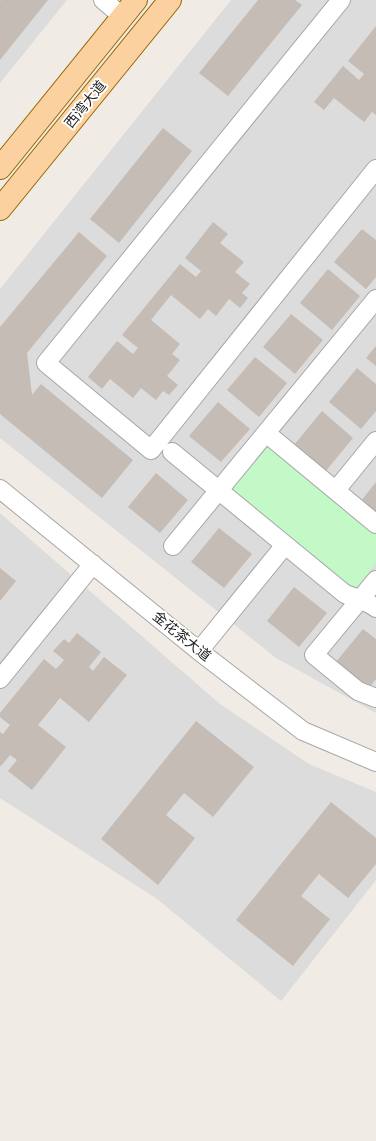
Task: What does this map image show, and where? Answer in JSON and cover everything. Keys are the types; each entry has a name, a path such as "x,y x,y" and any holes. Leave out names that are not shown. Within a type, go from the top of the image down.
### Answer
{"main road":[{"name":"西湾大道","path":"0,209 170,0"},
{"name":"西湾大道","path":"0,168 132,5"}],"street":[{"path":"103,0 132,5"},
{"path":"341,0 46,363 151,450 376,169"},
{"path":"173,546 376,299"},
{"path":"266,433 376,524"},
{"path":"336,490 376,440"},
{"path":"172,452 345,594 372,604 376,608"},
{"name":"金花茶大道","path":"0,489 199,651 303,731 376,762"},
{"path":"199,651 285,545"},
{"path":"0,678 93,564"},
{"path":"376,580 314,655 358,691 376,698"}],"shaded area":[{"path":"0,0 67,0 0,83"},
{"path":"231,0 376,0 376,713 276,658 0,438 0,289"},
{"path":"0,513 220,704 309,764 376,792 376,880 281,1001 157,899 0,798"}],"green space":[{"path":"267,444 376,534 376,563 354,590 230,488"}],"building":[{"path":"48,0 0,60 0,1"},
{"path":"258,0 295,0 302,5 228,96 199,73"},
{"path":"376,26 376,115 372,112 364,122 334,98 324,110 314,102 343,66 359,80 364,74 348,61"},
{"path":"163,128 192,151 119,243 90,219"},
{"path":"213,222 228,234 220,243 244,262 235,272 250,284 242,293 248,298 240,308 229,299 216,316 208,309 200,319 171,295 151,320 180,344 172,354 180,360 167,376 178,385 169,395 163,391 156,400 141,388 133,398 110,379 102,389 88,377 117,341 133,354 138,348 122,335 180,264 196,277 201,271 185,258"},
{"path":"362,229 376,240 376,277 366,289 334,262"},
{"path":"79,232 107,256 27,353 32,395 41,384 133,460 102,498 0,414 0,327"},
{"path":"328,269 360,296 332,330 300,303"},
{"path":"291,314 323,340 295,374 263,347"},
{"path":"376,346 376,366 366,358"},
{"path":"255,357 287,383 259,417 227,390"},
{"path":"357,368 376,384 376,411 361,429 329,402"},
{"path":"218,402 250,429 221,462 189,436"},
{"path":"322,411 353,438 325,472 294,445"},
{"path":"156,473 188,500 160,533 128,507"},
{"path":"376,482 376,513 361,501"},
{"path":"219,528 252,554 224,588 191,562"},
{"path":"0,568 16,581 0,601"},
{"path":"294,587 327,613 299,647 267,621"},
{"path":"363,629 376,639 376,679 368,689 335,663"},
{"path":"77,633 101,652 89,667 93,671 104,657 127,675 89,722 60,698 38,725 66,747 32,790 8,771 17,760 10,755 1,766 0,765 0,732 3,734 10,725 0,717 0,713 44,659 56,669 64,660 53,651 64,639 69,643"},
{"path":"196,721 254,767 213,817 184,793 166,815 195,838 158,885 101,839"},
{"path":"331,802 376,838 376,864 348,898 319,874 301,896 330,919 293,966 236,920"}]}
